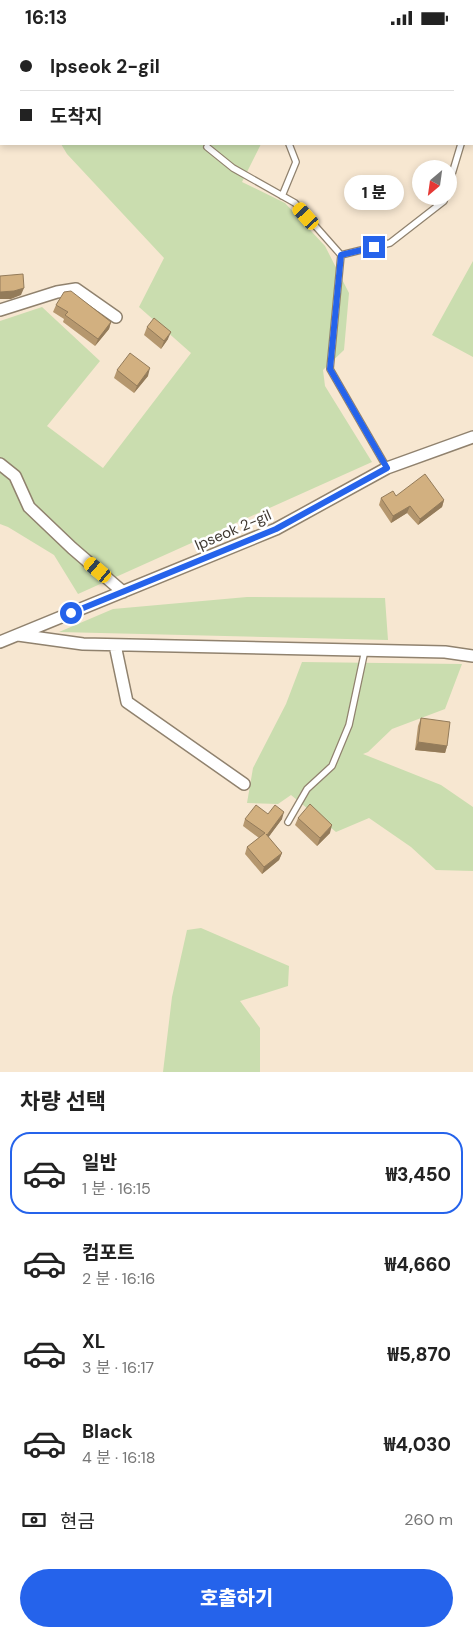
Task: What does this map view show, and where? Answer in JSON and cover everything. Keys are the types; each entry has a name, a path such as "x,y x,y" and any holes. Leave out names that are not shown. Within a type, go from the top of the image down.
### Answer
{"street":[{"path":"0,310 57,292 76,289 116,317"},
{"name":"Ipseok 2-gil","path":"0,642 276,529 387,468 473,437"},
{"path":"0,464 15,477 29,507 72,548 123,591"},
{"path":"18,635 83,644 445,652 473,656"},
{"path":"115,645 127,701 244,784"}],"lane":[{"path":"282,196 296,162 289,145"},
{"path":"456,160 461,145"},
{"path":"206,147 233,168 295,203 341,255 330,369 387,468"},
{"path":"341,255 390,243 439,205"},
{"path":"288,822 307,789 332,767 349,725 365,650"}],"green space":[{"path":"62,145 260,145 242,182 285,203 325,246 349,293 344,350 323,370 325,386 372,462 78,594 54,555 0,524 0,321 42,307 100,361 47,426 103,468 191,353 139,307 164,258 67,154"},
{"path":"473,261 473,357 432,335"},
{"path":"247,597 385,598 388,640 59,632 113,609"},
{"path":"302,662 462,664 445,709 392,729 368,752 363,754 441,785 473,807 473,871 436,870 411,847 369,818 336,832 291,795 278,804 247,803 253,768 286,704"},
{"path":"201,928 289,966 288,986 240,1001 260,1028 260,1072 163,1072 172,997 187,930"}],"building":[{"path":"23,274 24,288 0,292 0,276"},
{"path":"71,291 111,322 98,339 65,315 68,312 56,305 64,292"},
{"path":"154,318 171,332 164,341 147,327"},
{"path":"130,353 150,368 137,386 117,370"},
{"path":"425,474 444,500 420,519 410,506 393,516 381,498 393,491 396,496"},
{"path":"421,718 450,722 447,746 418,742"},
{"path":"310,804 332,825 320,838 298,818"},
{"path":"256,805 268,814 275,805 284,812 266,834 282,853 264,867 247,847 265,833 245,819"}],"route":[{"path":"71,613 276,529 387,468 330,369 341,255 374,247"}]}
